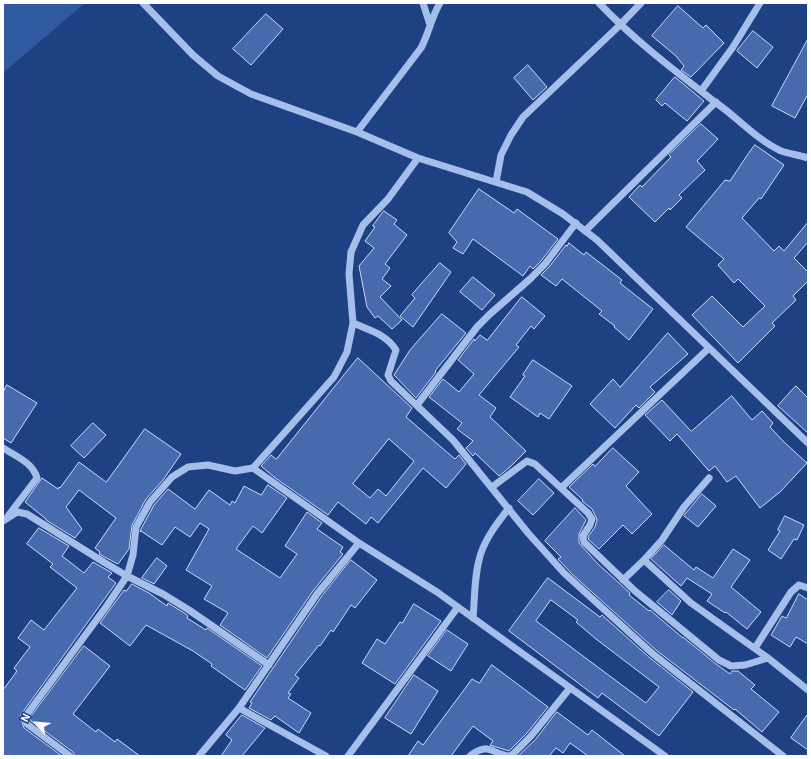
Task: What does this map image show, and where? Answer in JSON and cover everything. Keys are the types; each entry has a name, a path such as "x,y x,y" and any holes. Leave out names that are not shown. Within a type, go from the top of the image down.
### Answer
{"street":[{"path":"143,3 193,55 218,76 251,94 357,132 418,158 527,192 563,214 597,240 808,443"},
{"path":"423,3 430,25"},
{"path":"357,132 421,48 434,14 440,3"},
{"path":"600,3 620,25 671,68 768,143 782,151 808,158"},
{"path":"496,182 501,156 510,135 523,117 620,25 641,3"},
{"path":"700,91 734,47 760,3"},
{"path":"585,231 716,102"},
{"path":"70,756 31,728 27,724 25,717 127,576 133,555 136,527 150,502 172,477 188,467 208,465 235,471 253,468 334,377 348,352 353,323 349,274 351,252 363,225 388,199 418,158"},
{"path":"416,405 477,327 545,264 576,224"},
{"path":"353,323 384,337 391,342 396,350 388,375 391,381 453,440 544,552 564,573 647,649 783,756"},
{"path":"561,488 709,348"},
{"path":"3,448 35,470 37,478 4,520"},
{"path":"492,487 527,461 535,464 588,513 592,519 583,536 584,542 635,591 719,660 731,666 745,665 768,658"},
{"path":"253,468 360,543 437,592 665,756"},
{"path":"623,580 662,540 694,494 709,478"},
{"path":"473,618 476,569 481,553 486,541 509,508"},
{"path":"4,520 17,512 27,514 127,576 163,594 189,610 269,665"},
{"path":"199,756 239,708 317,594 360,543"},
{"path":"644,560 691,603 755,648 808,690"},
{"path":"755,648 791,592 799,585 808,588"},
{"path":"348,756 458,607"},
{"path":"470,756 480,750 489,748 502,755 510,756 531,736 570,688"},
{"path":"239,708 326,756"}],"shaded area":[{"path":"3,3 85,3 3,73"}],"building":[{"path":"678,6 703,28 706,25 724,43 691,77 681,70 684,66 676,56 652,36"},
{"path":"266,14 283,29 251,65 233,49"},
{"path":"753,31 773,47 757,68 737,51"},
{"path":"808,39 808,94 795,118 772,106"},
{"path":"528,65 547,87 533,100 514,78"},
{"path":"675,77 704,101 687,121 665,103 662,106 656,100"},
{"path":"701,124 718,139 697,161 705,170 679,195 682,198 655,222 629,197 640,185 642,187 671,157 669,155"},
{"path":"755,145 784,165 761,199 759,198 742,218 774,251 779,246 784,251 808,222 808,242 794,258 808,272 808,281 793,296 796,300 772,323 775,326 738,363 692,315 712,296 743,327 765,306 738,279 734,283 718,265 724,259 686,227 725,180 730,181"},
{"path":"479,189 514,213 517,209 558,239 541,261 533,269 530,266 523,276 473,239 463,254 453,248 457,242 449,233"},
{"path":"384,211 397,220 394,224 407,235 385,264 390,268 382,279 391,286 380,297 402,320 392,329 378,316 375,318 367,307 359,266 374,248 365,241 375,227 373,226"},
{"path":"569,243 584,255 586,252 622,280 620,283 653,309 629,340 614,327 615,326 599,314 602,311 562,279 556,286 541,275"},
{"path":"440,263 451,272 413,327 400,316 415,298 412,295"},
{"path":"473,277 495,295 482,310 460,292"},
{"path":"522,297 545,316 534,329 531,326 516,345 519,347 479,395 496,408 490,417 526,451 499,476 475,453 473,456 466,448 473,441 457,429 462,423 429,397 443,379 459,392 474,374 458,360 474,339 475,341 480,335 487,340"},
{"path":"442,314 466,333 435,371 436,372 416,398 394,375 410,350"},
{"path":"668,333 688,354 650,387 655,392 639,408 636,405 615,428 590,404 613,379 620,387"},
{"path":"358,358 412,408 406,417 455,459 459,455 466,464 446,488 423,468 378,523 371,517 366,524 338,502 328,515 274,477 261,466 271,455 276,459","holes":["389,439 414,461 386,496 378,489 370,498 353,484"]},
{"path":"533,360 572,386 549,419 540,413 538,417 510,397 525,376 523,375"},
{"path":"7,385 37,403 11,443 3,438 3,393"},
{"path":"796,386 808,398 808,433 778,406"},
{"path":"732,396 752,420 762,411 773,423 770,427 807,463 780,492 760,508 736,476 727,482 715,466 709,471 677,434 670,441 645,415 662,400 691,431"},
{"path":"93,423 106,435 84,458 71,446"},
{"path":"145,429 181,454 163,480 146,499 132,525 129,549 118,564 99,554 100,552 95,548 116,518 79,490 66,507 82,529 75,538 46,520 25,502 42,478 58,489 59,487 60,488 79,462 106,482"},
{"path":"613,448 639,472 626,486 652,514 632,534 623,525 599,549 589,540 588,537 595,527 597,520 596,517 592,509 569,487 593,464 595,466"},
{"path":"539,479 554,493 533,515 518,501"},
{"path":"268,485 287,498 262,533 253,526 236,549 280,578 297,554 285,546 307,512 322,523 317,529 343,547 340,552 343,554 313,591 267,658 220,625 228,613 204,599 212,586 186,570 209,529 200,523 190,537 175,527 162,545 141,531 140,532 154,505 168,489 195,509 209,490 230,505 232,501 235,503 244,486 261,495"},
{"path":"702,494 716,506 698,527 684,516"},
{"path":"575,508 586,520 579,534 579,543 598,564 630,593 629,595 730,674 732,671 738,671 755,685 751,689 779,712 762,732 735,709 734,710 656,650 572,574 558,559 561,557 545,541"},
{"path":"785,516 804,525 797,540 794,539 781,559 768,550 780,531 778,530"},
{"path":"39,528 69,546 62,556 84,573 93,562 112,573 108,577 116,583 20,716 24,728 62,756 3,756 3,690 17,671 14,668 30,647 18,638 31,620 44,630 77,588 50,567 53,564 27,544"},
{"path":"664,545 694,570 696,567 713,578 733,549 750,560 731,587 761,612 747,629 726,612 725,613 707,601 712,594 687,578 681,586 651,559"},
{"path":"157,558 167,566 154,584 142,578"},
{"path":"351,560 377,580 355,608 351,605 333,632 331,630 320,646 319,645 295,675 299,678 288,693 291,694 288,698 311,713 299,733 275,716 271,720 249,708 252,703 250,702 321,597"},
{"path":"548,578 600,617 602,615 650,658 693,692 659,736 602,693 598,698 509,631","holes":["551,600 578,620 576,622 596,639 659,687 646,703 536,621"]},
{"path":"132,584 149,593 167,606 168,603 186,614 188,616 187,618 206,630 207,628 262,666 245,690 211,666 212,664 193,651 146,625 130,646 100,623 124,590 126,591"},
{"path":"669,590 681,601 672,615 657,602"},
{"path":"799,594 808,600 808,644 796,637 790,647 771,635 782,616 786,618"},
{"path":"414,604 441,621 395,684 362,663 377,639 385,644 400,622 402,623"},
{"path":"447,630 468,644 451,671 428,656"},
{"path":"84,646 110,666 73,714 96,732 98,729 115,742 117,739 140,756 75,756 73,752 31,721 30,718"},
{"path":"492,665 548,707 527,733 509,751 490,745 493,741 473,726 451,756 408,756 418,741 423,745 472,679 479,683"},
{"path":"414,675 438,691 411,734 385,718"},
{"path":"557,712 588,735 592,730 625,756 588,756 570,743 563,753 556,748 549,756 518,756 535,740"},
{"path":"808,714 808,750 791,738"},
{"path":"242,715 265,728 242,756 221,756 232,740 226,735"}]}
